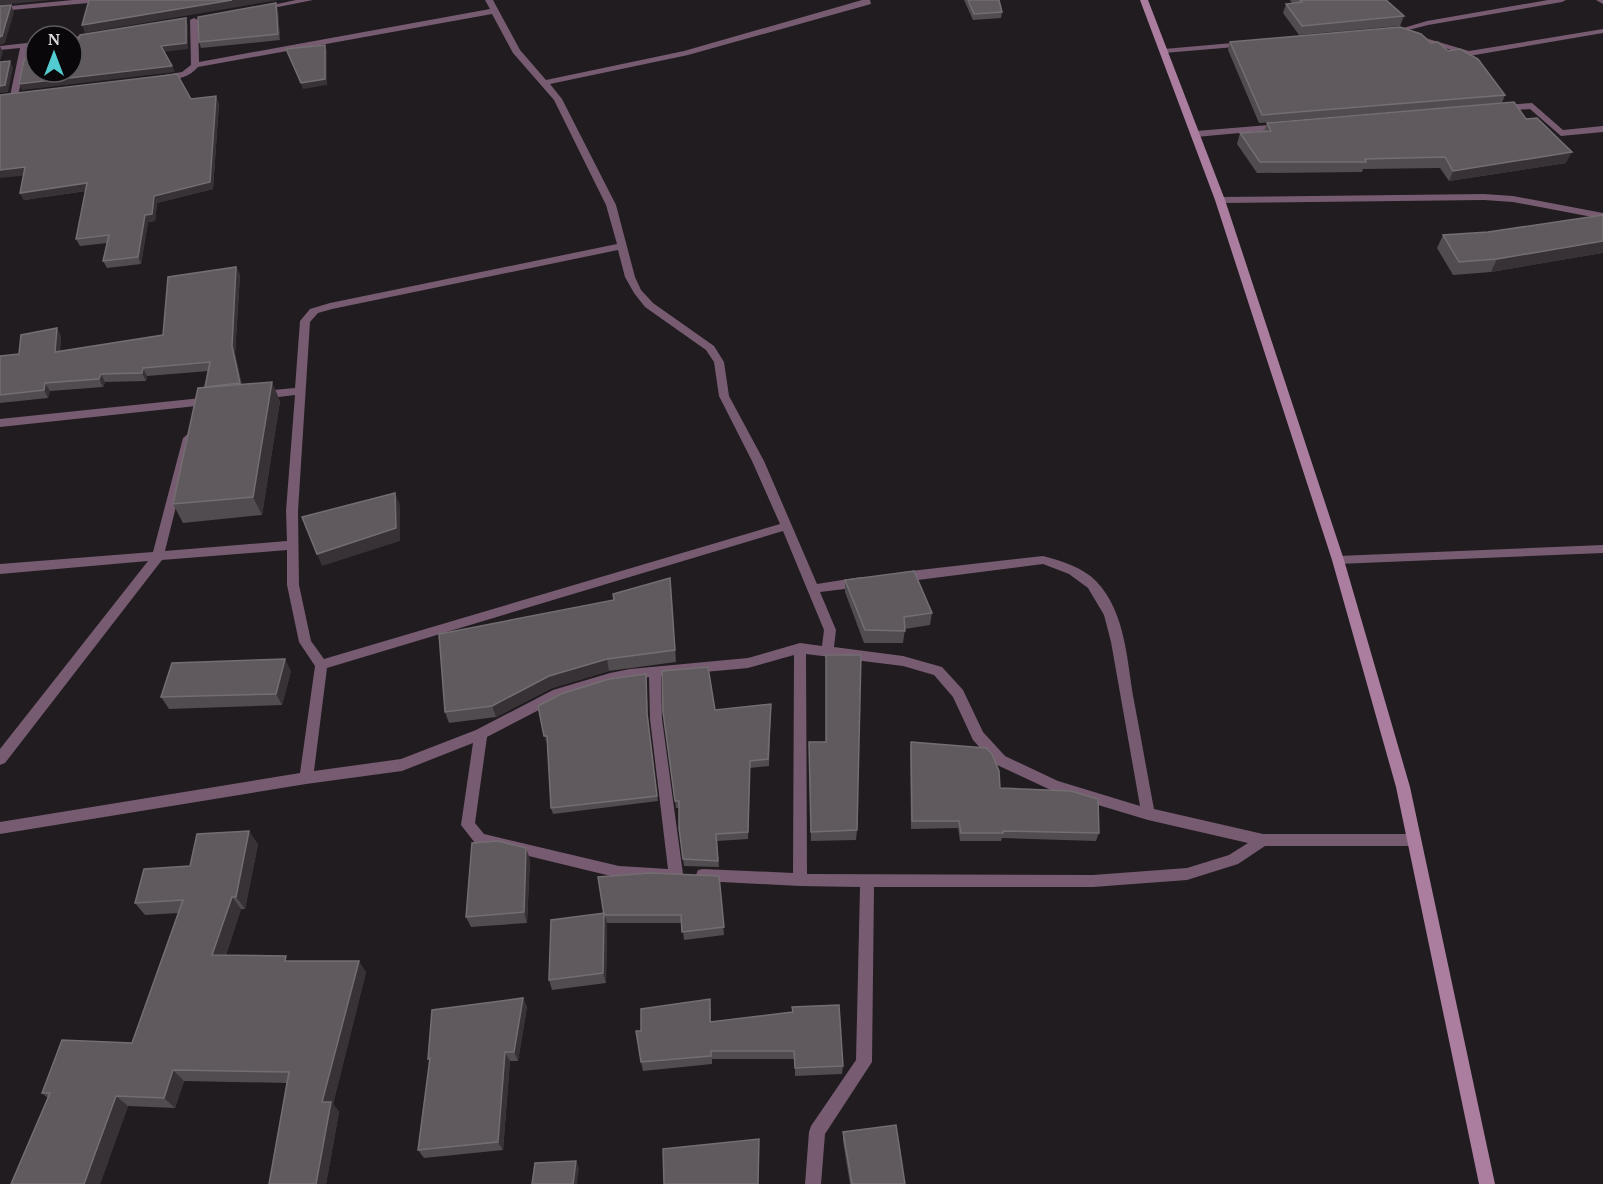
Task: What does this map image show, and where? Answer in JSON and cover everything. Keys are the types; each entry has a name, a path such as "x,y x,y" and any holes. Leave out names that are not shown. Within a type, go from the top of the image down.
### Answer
{"street":[{"path":"0,9 99,0"},
{"path":"248,10 309,0"},
{"path":"489,0 516,51 558,99 599,179 611,205 630,277 637,291 649,304 710,348 719,362 724,396 787,526 830,630 827,652"},
{"path":"544,83 685,53 867,1 878,0"},
{"path":"1144,0 1220,200 1338,560 1403,787 1487,1184"},
{"path":"1385,32 1562,0"},
{"path":"195,65 494,12"},
{"path":"184,22 205,18"},
{"path":"149,80 182,76 191,71 195,65 194,20"},
{"path":"1397,31 1469,54 1603,32"},
{"path":"84,37 104,34"},
{"path":"1164,51 1257,43"},
{"path":"0,48 24,46"},
{"path":"24,49 10,97 25,95"},
{"path":"1489,109 1532,106 1561,133 1603,129"},
{"path":"1196,134 1290,126"},
{"path":"1220,200 1484,197 1513,199 1603,216"},
{"path":"306,778 321,665 305,642 293,585 291,545 305,321 314,311 622,246"},
{"path":"254,396 299,391"},
{"path":"0,423 195,413 220,400"},
{"path":"0,759 158,557 195,413"},
{"path":"321,665 787,526"},
{"path":"0,568 291,545"},
{"path":"1338,560 1603,549"},
{"path":"812,589 1043,560 1056,563 1085,578 1097,591 1111,619 1148,814"},
{"path":"0,828 306,778 402,765 482,734 558,694 630,674 655,674 748,663 800,648 903,661 938,670 958,694 978,736 1000,760 1054,786 1148,814 1263,840 1414,840"},
{"path":"800,648 800,879"},
{"path":"655,674 656,719 676,874"},
{"path":"482,734 468,825 480,839 619,872 800,879 1093,881 1187,874 1233,860 1263,840"},
{"path":"813,1184 817,1132 864,1062 867,879"}],"building":[{"path":"89,0 232,0 84,25 82,24"},
{"path":"968,0 999,0 1002,12 974,14"},
{"path":"1300,0 1386,0 1404,16 1302,26 1286,4 1302,2"},
{"path":"276,3 278,34 199,42 198,17"},
{"path":"11,5 2,36 0,37 0,6"},
{"path":"186,18 186,43 161,46 172,66 84,76 84,34"},
{"path":"1400,27 1421,34 1431,43 1438,42 1448,51 1460,49 1478,59 1505,95 1262,115 1230,42"},
{"path":"325,45 325,79 301,83 286,49"},
{"path":"24,60 24,83 19,84"},
{"path":"10,61 5,85 0,86 0,62"},
{"path":"177,74 191,99 216,96 210,182 154,196 152,214 145,215 138,257 103,261 109,235 76,239 87,183 20,193 25,167 0,170 0,95"},
{"path":"1514,102 1526,119 1537,118 1572,152 1453,171 1445,157 1365,159 1366,162 1260,162 1240,133 1271,131 1267,123"},
{"path":"1603,215 1603,241 1497,259 1459,262 1443,235 1488,232"},
{"path":"236,267 232,346 240,383 205,387 210,362 143,368 142,373 101,374 99,379 45,383 44,390 0,395 0,356 19,354 21,335 57,328 55,352 163,335 168,277"},
{"path":"272,382 253,497 173,504 198,388"},
{"path":"395,493 396,528 317,554 302,517"},
{"path":"914,571 932,613 904,617 905,631 865,630 845,580"},
{"path":"670,578 675,650 607,659 549,676 492,706 445,712 439,634 614,600 613,594"},
{"path":"826,655 861,655 857,830 811,832 809,742 826,742"},
{"path":"285,659 276,694 161,697 172,663"},
{"path":"708,667 715,710 771,704 768,759 750,761 748,832 716,834 718,861 683,859 679,828 679,801 675,801 663,712 662,671"},
{"path":"646,674 647,713 657,796 551,808 547,736 544,736 538,706 561,694 609,679"},
{"path":"911,742 986,748 992,754 999,771 1000,788 1071,791 1098,799 1099,833 1003,831 1003,833 961,833 959,821 912,821"},
{"path":"249,831 236,897 232,897 212,955 286,956 285,961 359,961 322,1102 331,1102 316,1184 269,1184 289,1072 173,1070 164,1098 116,1096 84,1184 11,1184 50,1093 42,1093 62,1040 132,1043 183,900 135,903 144,869 190,866 197,834"},
{"path":"498,841 526,848 524,912 466,917 472,843"},
{"path":"650,873 719,876 724,927 682,932 681,915 604,915 598,877"},
{"path":"604,913 603,973 549,980 551,920"},
{"path":"523,998 514,1052 505,1052 498,1142 418,1150 430,1058 428,1059 432,1010"},
{"path":"710,999 710,1022 793,1012 792,1007 839,1005 843,1066 795,1068 794,1051 711,1051 711,1056 641,1062 636,1031 641,1031 641,1009"},
{"path":"896,1125 905,1184 852,1184 843,1132"},
{"path":"759,1139 758,1184 664,1184 663,1149"},
{"path":"576,1161 573,1184 532,1184 535,1163"}]}
